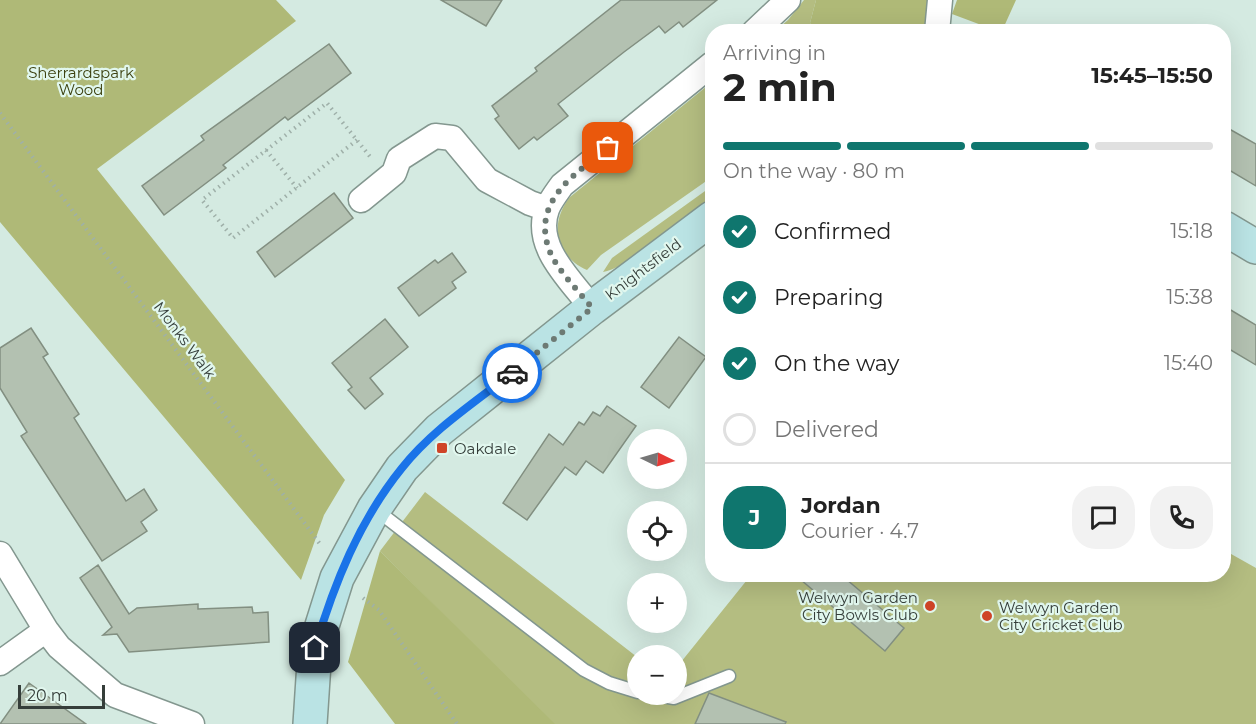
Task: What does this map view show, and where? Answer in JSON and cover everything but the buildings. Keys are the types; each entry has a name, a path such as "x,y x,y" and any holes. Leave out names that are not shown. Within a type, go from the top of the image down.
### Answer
{"street":[{"path":"762,24 788,0"},
{"path":"938,24 940,0"},
{"path":"592,308 550,253 544,230 547,209 562,185 705,70"},
{"path":"361,200 394,174 399,159 435,136 452,138 488,180 530,203 547,209"},
{"name":"Knightsfield","path":"310,724 315,648 337,579 374,509 402,468 439,430 592,308 705,223"},
{"path":"1231,232 1256,247"},
{"path":"0,554 46,630 59,647 115,695 192,724"},
{"path":"0,663 46,630"}],"lane":[{"path":"374,509 584,670 609,683 627,689"},
{"path":"687,693 729,676"}],"path":[{"path":"357,140 233,238 202,200 327,103 357,140 388,179"},
{"name":"Monks Walk","path":"0,113 312,531 321,546 314,562 337,579"},
{"path":"266,150 297,188"},
{"path":"337,579 379,610 457,724"}],"green space":[{"name":"Sherrardspark Wood","path":"0,0 276,0 296,21 97,169 345,480 324,515 301,580 0,222"},
{"path":"804,0 816,0 811,24 783,24"},
{"path":"816,0 929,0 925,24 810,23"},
{"path":"957,0 1016,0 1005,24 979,24 952,14"},
{"path":"705,88 705,182 601,255 587,270 568,256 559,238 559,217 570,197"},
{"path":"705,191 705,203 659,240 616,268 603,272 612,258"},
{"name":"Welwyn Garden City Cricket Club","path":"425,492 627,649 627,705 687,705 687,655 745,582 1231,582 1231,554 1256,568 1256,724 553,724 380,551"},
{"path":"380,551 555,724 395,724 348,662"}],"way so far":[{"path":"512,373 592,308 550,253 544,230 547,209 562,185 608,148"}],"place":[{"name":"Oakdale","path":"442,448"},
{"name":"Welwyn Garden City Bowls Club","path":"930,606"},
{"name":"Welwyn Garden City Cricket Club","path":"987,616"}],"route":[{"path":"315,648 337,579 374,509 402,468 439,430 512,373"}]}
